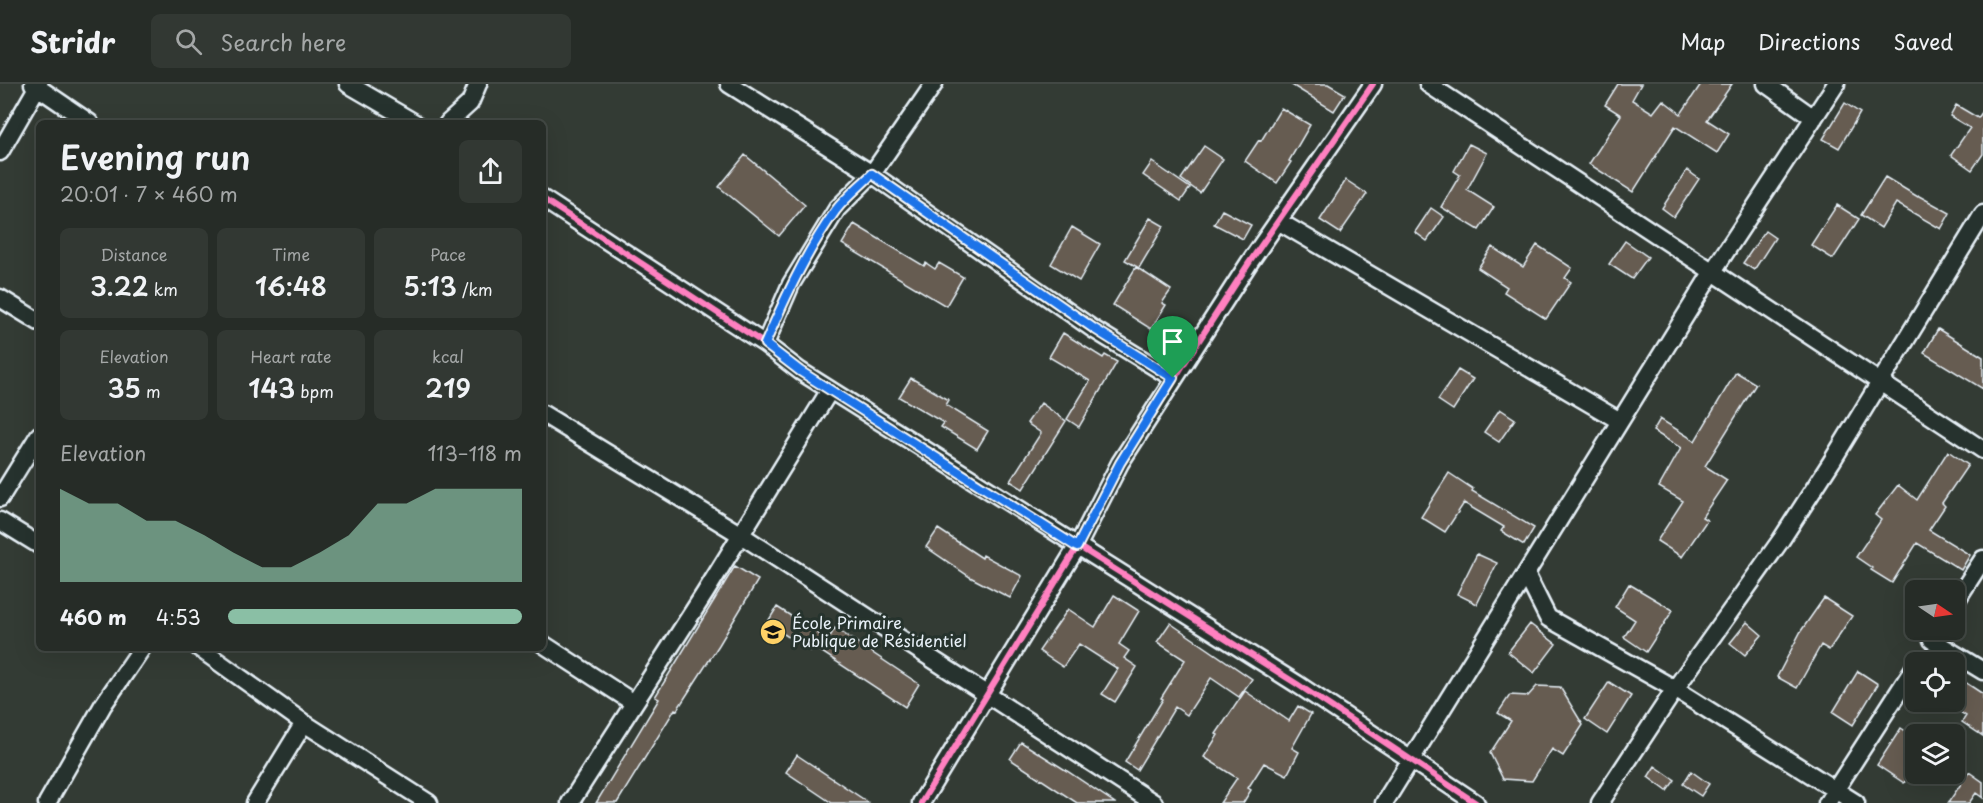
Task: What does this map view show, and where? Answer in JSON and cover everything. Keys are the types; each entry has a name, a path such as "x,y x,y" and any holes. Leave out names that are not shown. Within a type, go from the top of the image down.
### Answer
{"street":[{"path":"348,84 410,120"},
{"path":"451,120 470,103 478,84"},
{"path":"729,84 872,174 1093,328 1173,378"},
{"path":"765,344 791,284 837,209 872,174 934,84"},
{"path":"921,803 1077,547 1120,463 1173,378 1373,84"},
{"path":"1428,84 1983,450"},
{"path":"1766,84 1814,118"},
{"path":"1384,803 1713,272 1836,84"},
{"path":"0,152 36,85 86,120"},
{"path":"546,201 765,344 800,371 1211,630 1476,803"},
{"path":"1600,803 1675,689 1781,540 1983,213"},
{"path":"1278,221 1620,421"},
{"path":"0,298 36,320"},
{"path":"570,803 741,535 830,390"},
{"path":"546,416 741,535 1154,803"},
{"path":"0,498 36,440"},
{"path":"0,521 36,543"},
{"path":"1965,587 1983,559"},
{"path":"1526,574 1548,618 1675,689 1831,796 1856,803"},
{"path":"1942,640 1983,671"},
{"path":"546,646 634,703"},
{"path":"46,803 104,705 140,651"},
{"path":"203,651 304,723 429,803"},
{"path":"1831,796 1905,681"},
{"path":"255,803 304,723"}],"building":[{"path":"1290,84 1328,84 1345,94 1334,111"},
{"path":"1618,84 1641,84 1632,100 1653,113 1663,100 1681,114 1701,84 1732,84 1707,120 1729,134 1717,153 1675,126 1633,192 1589,164 1621,115 1605,105"},
{"path":"1845,103 1860,113 1839,148 1823,139"},
{"path":"1956,105 1978,118 1983,111 1983,154 1972,170 1951,155 1970,128 1950,116"},
{"path":"1281,108 1310,125 1277,183 1245,161 1259,140 1261,141"},
{"path":"1469,144 1487,153 1467,190 1494,207 1479,230 1441,207 1460,175 1454,171"},
{"path":"1204,146 1223,159 1200,193 1181,179"},
{"path":"745,155 805,205 779,236 719,187"},
{"path":"1152,162 1190,188 1181,201 1143,175"},
{"path":"1687,170 1699,179 1674,217 1662,208"},
{"path":"1885,177 1950,213 1941,229 1896,203 1881,228 1861,215"},
{"path":"1346,180 1367,194 1340,233 1320,220"},
{"path":"1837,205 1859,219 1833,259 1811,245"},
{"path":"1431,208 1444,217 1427,241 1415,232"},
{"path":"1222,210 1251,225 1243,239 1214,224"},
{"path":"1150,218 1164,226 1139,268 1125,260"},
{"path":"854,224 924,266 926,263 935,269 939,263 963,277 946,306 842,244"},
{"path":"1072,227 1100,244 1079,281 1051,264"},
{"path":"1765,231 1775,238 1754,270 1743,263"},
{"path":"1625,241 1648,257 1632,279 1609,264"},
{"path":"1537,245 1572,268 1565,278 1571,282 1546,319 1504,292 1507,287 1478,268 1492,247 1523,267"},
{"path":"1136,267 1171,290 1162,303 1166,305 1151,329 1113,305"},
{"path":"1938,329 1983,357 1983,389 1924,353"},
{"path":"1063,333 1103,358 1105,355 1117,362 1079,427 1067,419 1090,381 1049,357"},
{"path":"1458,370 1473,379 1453,410 1438,400"},
{"path":"1736,372 1756,384 1705,466 1727,480 1702,517 1707,520 1682,557 1657,541 1683,501 1659,487 1681,448 1653,431 1660,419 1695,441"},
{"path":"911,378 949,400 946,405 988,431 977,449 941,427 944,423 899,397"},
{"path":"1041,403 1066,421 1023,489 1010,481 1041,433 1027,423"},
{"path":"1500,409 1515,419 1499,442 1484,432"},
{"path":"1948,451 1968,465 1942,503 1945,506 1929,530 1970,555 1961,570 1917,543 1892,583 1856,557 1881,520 1875,515 1898,485 1917,500"},
{"path":"1449,473 1473,489 1472,491 1534,528 1524,545 1501,531 1504,527 1464,503 1445,532 1421,517"},
{"path":"938,529 982,558 983,555 1022,576 1010,598 970,577 926,547"},
{"path":"1477,554 1497,563 1477,604 1457,594"},
{"path":"735,566 758,580 617,803 596,803 659,699 655,697"},
{"path":"1629,584 1673,610 1646,652 1624,637 1635,620 1615,607"},
{"path":"1114,595 1139,611 1119,644 1129,651 1124,658 1137,667 1115,702 1102,694 1118,669 1079,644 1063,667 1039,651 1068,609 1095,627"},
{"path":"1824,598 1852,616 1829,650 1821,645 1797,688 1777,677 1801,631"},
{"path":"777,607 828,640 835,628 919,684 905,707 813,646 810,651 767,623"},
{"path":"1747,622 1762,635 1745,655 1730,643"},
{"path":"1170,623 1252,679 1239,697 1211,678 1187,715 1175,707 1137,770 1125,762 1185,660 1157,642"},
{"path":"1530,624 1556,644 1534,673 1508,652"},
{"path":"1858,671 1878,684 1853,725 1833,712"},
{"path":"1609,682 1631,696 1607,734 1585,719"},
{"path":"1965,682 1983,694 1983,736 1962,722 1966,716 1960,712 1965,712"},
{"path":"1537,686 1560,687 1583,725 1563,756 1552,749 1532,781 1503,779 1490,753 1511,721 1498,713 1510,695 1528,696"},
{"path":"1245,691 1289,721 1298,706 1311,714 1292,748 1299,752 1287,775 1264,763 1248,788 1251,790 1243,803 1220,803 1237,778 1204,757 1218,735 1216,734"},
{"path":"1901,728 1905,731 1904,783 1877,765"},
{"path":"1021,742 1115,803 1077,803 1010,759"},
{"path":"797,755 869,803 832,803 786,772"},
{"path":"1655,766 1675,780 1667,791 1648,777"},
{"path":"1691,771 1709,784 1701,796 1683,784"},
{"path":"1969,772 1983,782 1983,798 1976,793 1969,803 1948,803 1961,784 1965,784 1965,778"}],"cycle path":[{"path":"921,803 1077,547 1120,463 1249,263 1373,84"},
{"path":"546,201 765,344 800,371 1297,684 1476,803"}],"place":[{"name":"École Primaire Publique de Résidentiel","path":"773,632"}],"route":[{"path":"872,174 1093,328 1173,378 1120,463 1077,547 800,371 765,344 791,284 837,209 872,174"}]}
